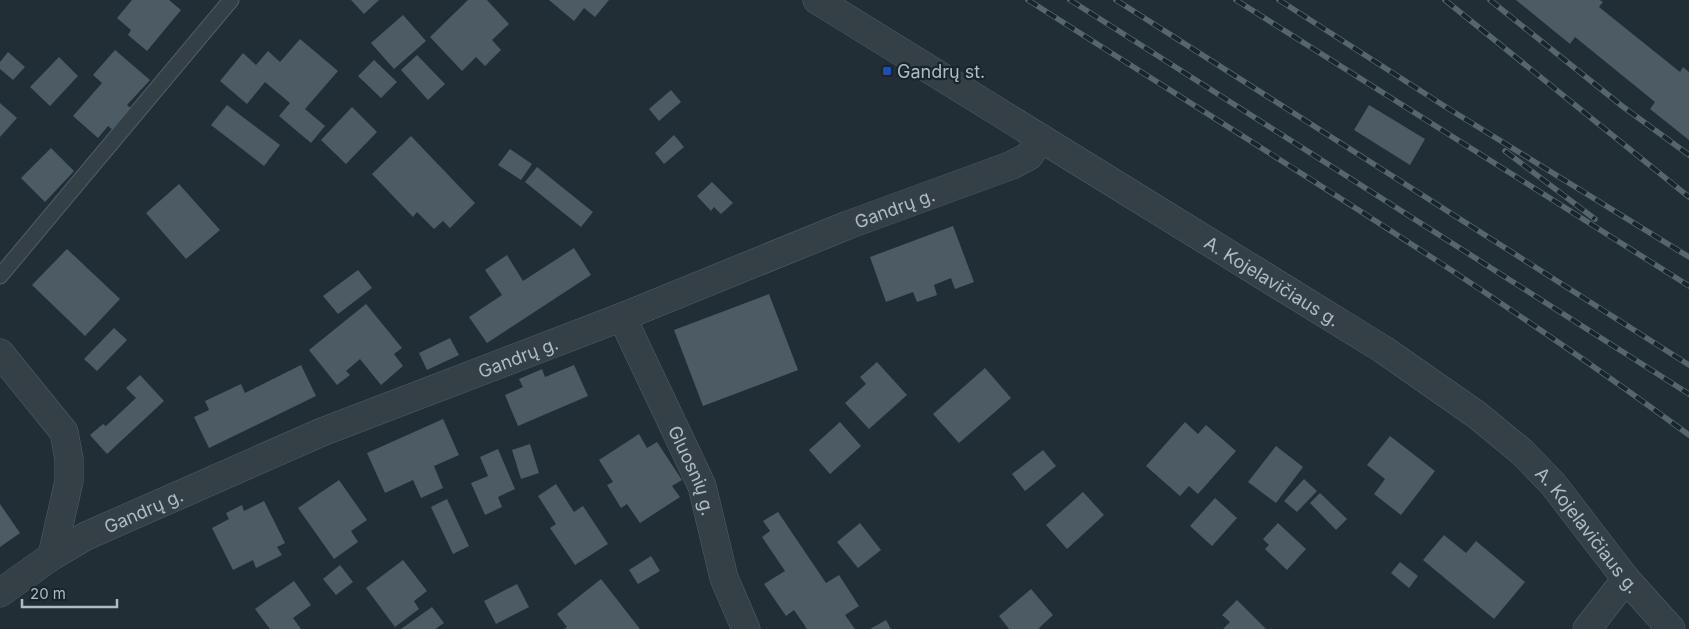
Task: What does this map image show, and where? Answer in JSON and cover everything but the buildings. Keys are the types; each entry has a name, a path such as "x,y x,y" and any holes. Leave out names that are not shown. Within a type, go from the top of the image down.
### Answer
{"street":[{"name":"A. Kojelavičiaus g.","path":"817,0 1384,350 1476,415 1522,452 1553,484 1626,579 1671,629"},
{"name":"Gandrų g.","path":"0,592 52,556 116,522 322,432 622,317 848,224 1012,165 1029,156 1041,138"},
{"name":"Gluosnių g.","path":"622,317 702,486 724,578 746,629"},
{"path":"0,352 64,432 69,458 70,481 52,556"},
{"path":"1587,629 1626,579"}],"lane":[{"path":"0,276 231,0"}],"railway":[{"path":"1028,0 1445,266 1609,377 1689,435"},
{"path":"1070,0 1689,394"},
{"path":"1116,0 1689,365"},
{"path":"1236,0 1689,286"},
{"path":"1279,0 1449,109 1689,257"},
{"path":"1445,0 1689,197"},
{"path":"1490,0 1622,106 1689,155"},
{"path":"1505,151 1595,219"}],"place":[{"name":"Gandrų st.","path":"887,71"}]}
